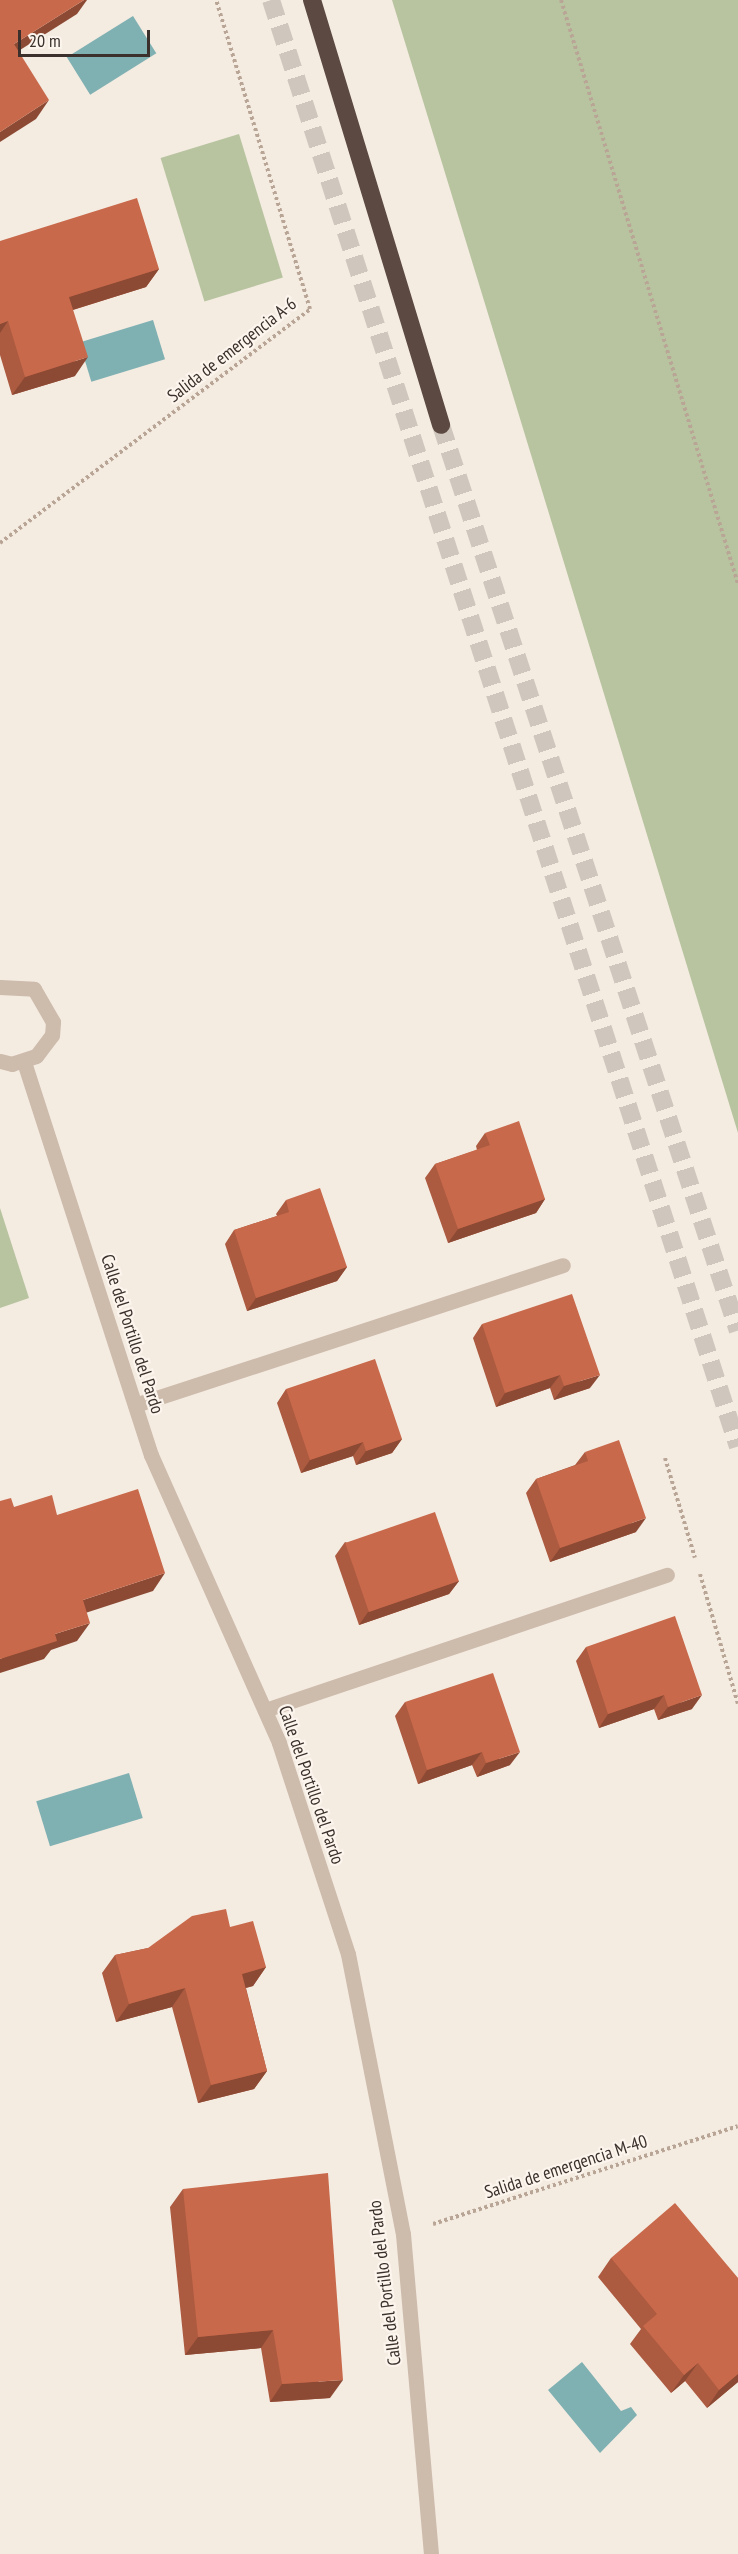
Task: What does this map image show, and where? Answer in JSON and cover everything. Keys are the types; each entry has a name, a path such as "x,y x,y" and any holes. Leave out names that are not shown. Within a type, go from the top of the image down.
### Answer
{"highway":[{"path":"312,0 441,425"}],"street":[{"path":"0,987 33,989 50,1009 52,1035 45,1047 24,1062 0,1061"},
{"name":"Calle del Portillo del Pardo","path":"24,1062 151,1455 265,1710 348,1954 403,2234 431,2554"},
{"path":"135,1405 563,1265"},
{"path":"265,1710 667,1575"}],"path":[{"name":"Salida de emergencia A-6","path":"0,543 310,309 216,0"},
{"path":"561,0 738,584"},
{"path":"665,1458 738,1704"},
{"name":"Salida de emergencia M-40","path":"403,2234 738,2126"}],"green space":[{"path":"392,0 738,0 738,1133 442,163"},
{"path":"239,134 283,277 204,301 161,158"},
{"path":"0,1208 29,1298 0,1308"}],"water":[{"path":"133,16 156,53 90,95 67,57"},
{"path":"153,320 165,359 91,382 79,343"},
{"path":"129,1773 143,1818 50,1846 36,1801"},
{"path":"582,2362 621,2411 631,2407 637,2415 600,2453 548,2390"}],"building":[{"path":"0,0 84,0 14,44 49,100 0,132"},
{"path":"137,198 159,269 69,297 88,357 25,377 8,321 0,324 0,241"},
{"path":"519,1121 545,1199 458,1229 435,1164 490,1145 485,1133"},
{"path":"320,1188 347,1267 256,1298 234,1230 289,1212 286,1200"},
{"path":"572,1294 600,1375 564,1386 560,1375 505,1393 482,1324"},
{"path":"375,1359 402,1439 366,1451 363,1442 310,1460 286,1389"},
{"path":"619,1440 646,1518 560,1548 536,1479 588,1461 585,1452"},
{"path":"138,1489 165,1573 83,1600 90,1623 55,1634 57,1641 0,1659 0,1501 11,1498 14,1507 52,1495 57,1515"},
{"path":"435,1512 459,1581 369,1612 345,1543"},
{"path":"675,1616 702,1695 668,1707 664,1695 608,1714 586,1647"},
{"path":"493,1673 520,1752 486,1763 482,1752 427,1770 405,1702"},
{"path":"226,1909 230,1927 253,1921 266,1967 242,1974 267,2071 211,2085 185,1988 129,2004 115,1955 148,1948 192,1916"},
{"path":"328,2173 343,2380 282,2384 273,2330 198,2337 183,2189"},
{"path":"675,2203 738,2278 738,2374 719,2390 698,2363 684,2375 643,2326 657,2314 611,2258"}],"tunnel":[{"path":"271,0 738,1447"},
{"path":"441,425 738,1331"}]}
